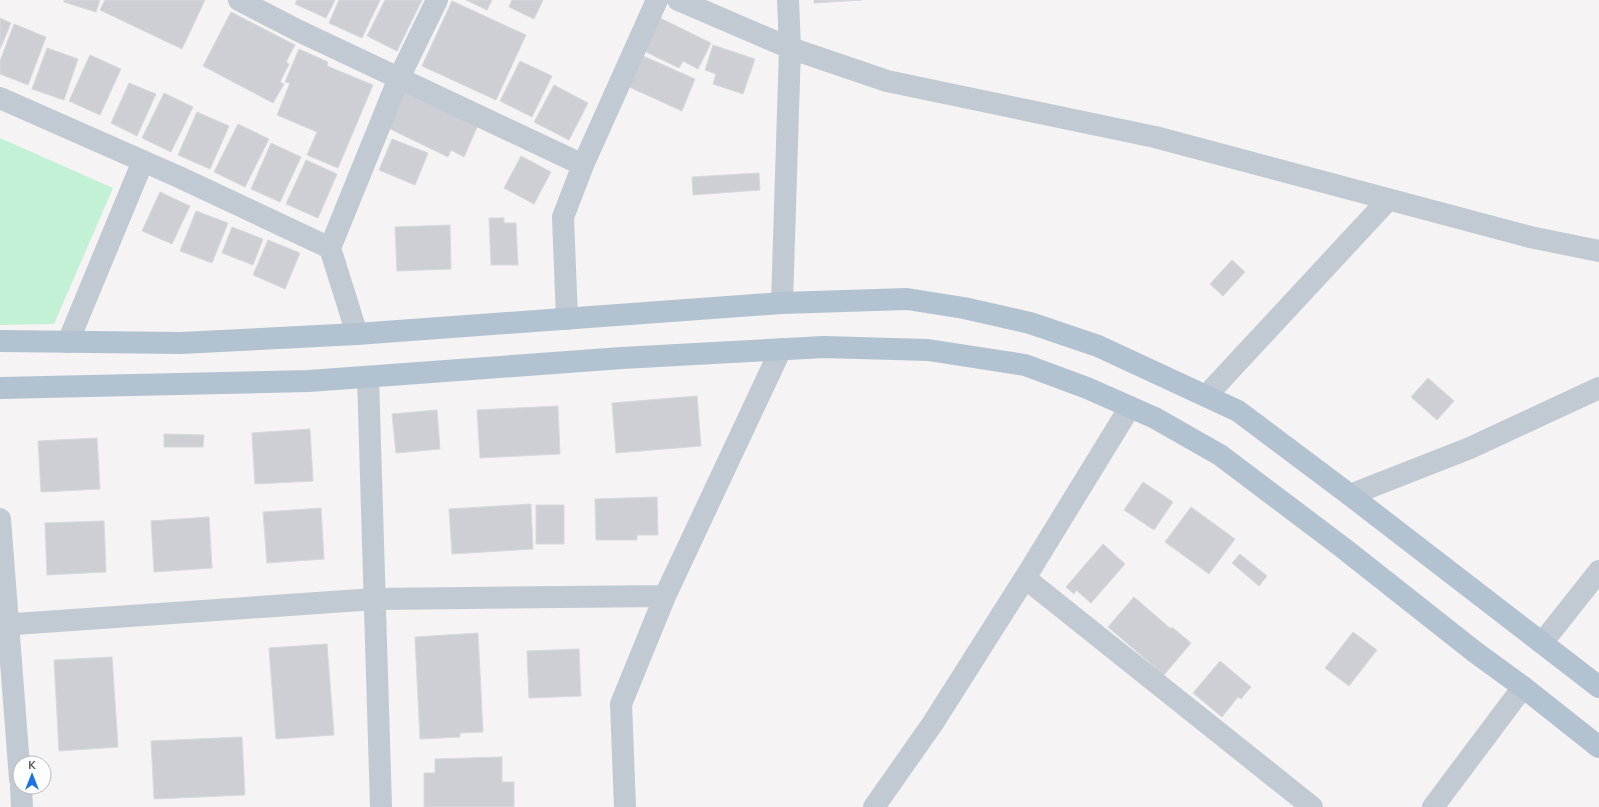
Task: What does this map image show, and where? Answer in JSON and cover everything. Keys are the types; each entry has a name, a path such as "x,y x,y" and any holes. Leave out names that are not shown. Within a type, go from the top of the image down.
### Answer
{"main road":[{"path":"0,341 181,343 357,334 782,303 907,300 964,308 1030,323 1098,346 1238,411 1350,494 1599,687"},
{"path":"0,388 309,381 622,358 824,347 928,350 1025,365 1155,418 1220,455 1342,547 1599,747"}],"street":[{"path":"239,0 583,165"},
{"path":"357,334 330,248 399,78 437,0"},
{"path":"567,319 563,217 583,165 657,0"},
{"path":"678,0 790,48 886,81 1155,137 1530,237 1599,251"},
{"path":"782,303 790,48 788,0"},
{"path":"0,98 142,161 330,248"},
{"path":"68,342 142,161"},
{"path":"1206,396 1388,200"},
{"path":"626,806 621,704 665,596 781,349"},
{"path":"368,377 381,807"},
{"path":"1350,494 1470,448 1599,388"},
{"path":"874,807 933,723 1025,578 1130,407"},
{"path":"0,519 4,625 18,755"},
{"path":"1542,643 1599,571"},
{"path":"1025,578 1312,807"},
{"path":"4,625 375,600 665,596"},
{"path":"1433,807 1523,687"},
{"path":"21,795 22,807"}],"green space":[{"path":"0,138 113,188 54,324 0,325"}],"building":[{"path":"64,0 100,0 96,12 64,2"},
{"path":"105,0 205,0 182,49 100,10"},
{"path":"297,0 335,0 326,18 295,4"},
{"path":"339,0 380,0 362,38 329,23"},
{"path":"385,0 422,0 397,51 367,36"},
{"path":"466,0 492,0 487,10"},
{"path":"512,0 543,0 534,19 509,7"},
{"path":"814,0 862,0 814,3"},
{"path":"452,1 526,35 496,100 422,66"},
{"path":"231,12 295,45 286,62 289,64 280,82 284,84 273,103 203,66"},
{"path":"658,17 711,43 698,69 683,61 679,68 642,50"},
{"path":"0,18 11,23 0,49"},
{"path":"14,24 46,37 28,85 0,74 0,61"},
{"path":"713,45 755,59 743,94 713,84 716,74 705,70"},
{"path":"47,48 78,59 64,100 32,89"},
{"path":"299,49 328,62 327,66 373,85 338,168 307,155 317,132 277,115 290,83 285,82"},
{"path":"90,55 121,69 100,115 69,101"},
{"path":"641,55 695,79 682,111 627,86"},
{"path":"520,61 552,76 532,117 500,101"},
{"path":"129,83 156,94 137,136 111,123"},
{"path":"554,85 588,103 569,140 534,122"},
{"path":"403,90 478,125 464,157 451,150 448,157 386,127"},
{"path":"164,93 193,107 171,152 142,138"},
{"path":"197,112 229,126 210,169 178,155"},
{"path":"238,124 269,139 245,187 214,172"},
{"path":"392,139 428,153 415,185 379,170"},
{"path":"271,143 301,157 280,202 251,189"},
{"path":"521,156 551,172 534,204 504,188"},
{"path":"306,160 337,174 318,218 286,204"},
{"path":"759,173 760,190 693,195 692,177"},
{"path":"160,192 190,206 172,244 142,231"},
{"path":"196,211 228,223 212,263 180,251"},
{"path":"489,218 504,218 504,223 516,223 518,265 491,265"},
{"path":"450,225 451,269 397,271 395,227"},
{"path":"232,227 263,239 253,265 222,253"},
{"path":"268,240 300,253 285,289 253,275"},
{"path":"1232,260 1245,272 1223,296 1210,284"},
{"path":"1428,378 1454,401 1437,420 1411,397"},
{"path":"697,396 701,446 616,453 612,403"},
{"path":"558,406 560,454 480,458 477,410"},
{"path":"437,410 440,449 396,453 392,414"},
{"path":"310,429 313,481 255,484 252,433"},
{"path":"164,434 204,435 203,447 164,447"},
{"path":"97,438 100,489 41,492 38,441"},
{"path":"1143,482 1173,502 1154,530 1124,510"},
{"path":"657,497 658,535 637,535 637,540 596,540 595,499"},
{"path":"531,504 533,549 452,554 449,509"},
{"path":"536,505 564,505 564,544 536,544"},
{"path":"1191,507 1235,539 1209,574 1165,542"},
{"path":"321,508 324,559 267,563 263,512"},
{"path":"209,517 212,568 154,572 151,521"},
{"path":"104,521 106,572 47,575 45,523"},
{"path":"1103,544 1125,564 1091,603 1076,590 1074,594 1066,587"},
{"path":"1240,554 1267,576 1259,586 1232,563"},
{"path":"1134,597 1171,629 1172,627 1191,643 1164,675 1108,627"},
{"path":"1353,632 1377,650 1349,686 1325,668"},
{"path":"478,633 483,732 460,733 460,737 420,739 415,637"},
{"path":"327,644 334,735 276,739 269,648"},
{"path":"579,649 581,696 529,698 527,651"},
{"path":"112,657 118,747 59,751 54,660"},
{"path":"1220,661 1251,687 1241,699 1238,697 1222,717 1193,693"},
{"path":"242,737 245,795 154,799 151,741"},
{"path":"502,757 502,782 514,782 514,807 424,807 424,773 435,773 435,759"}]}
